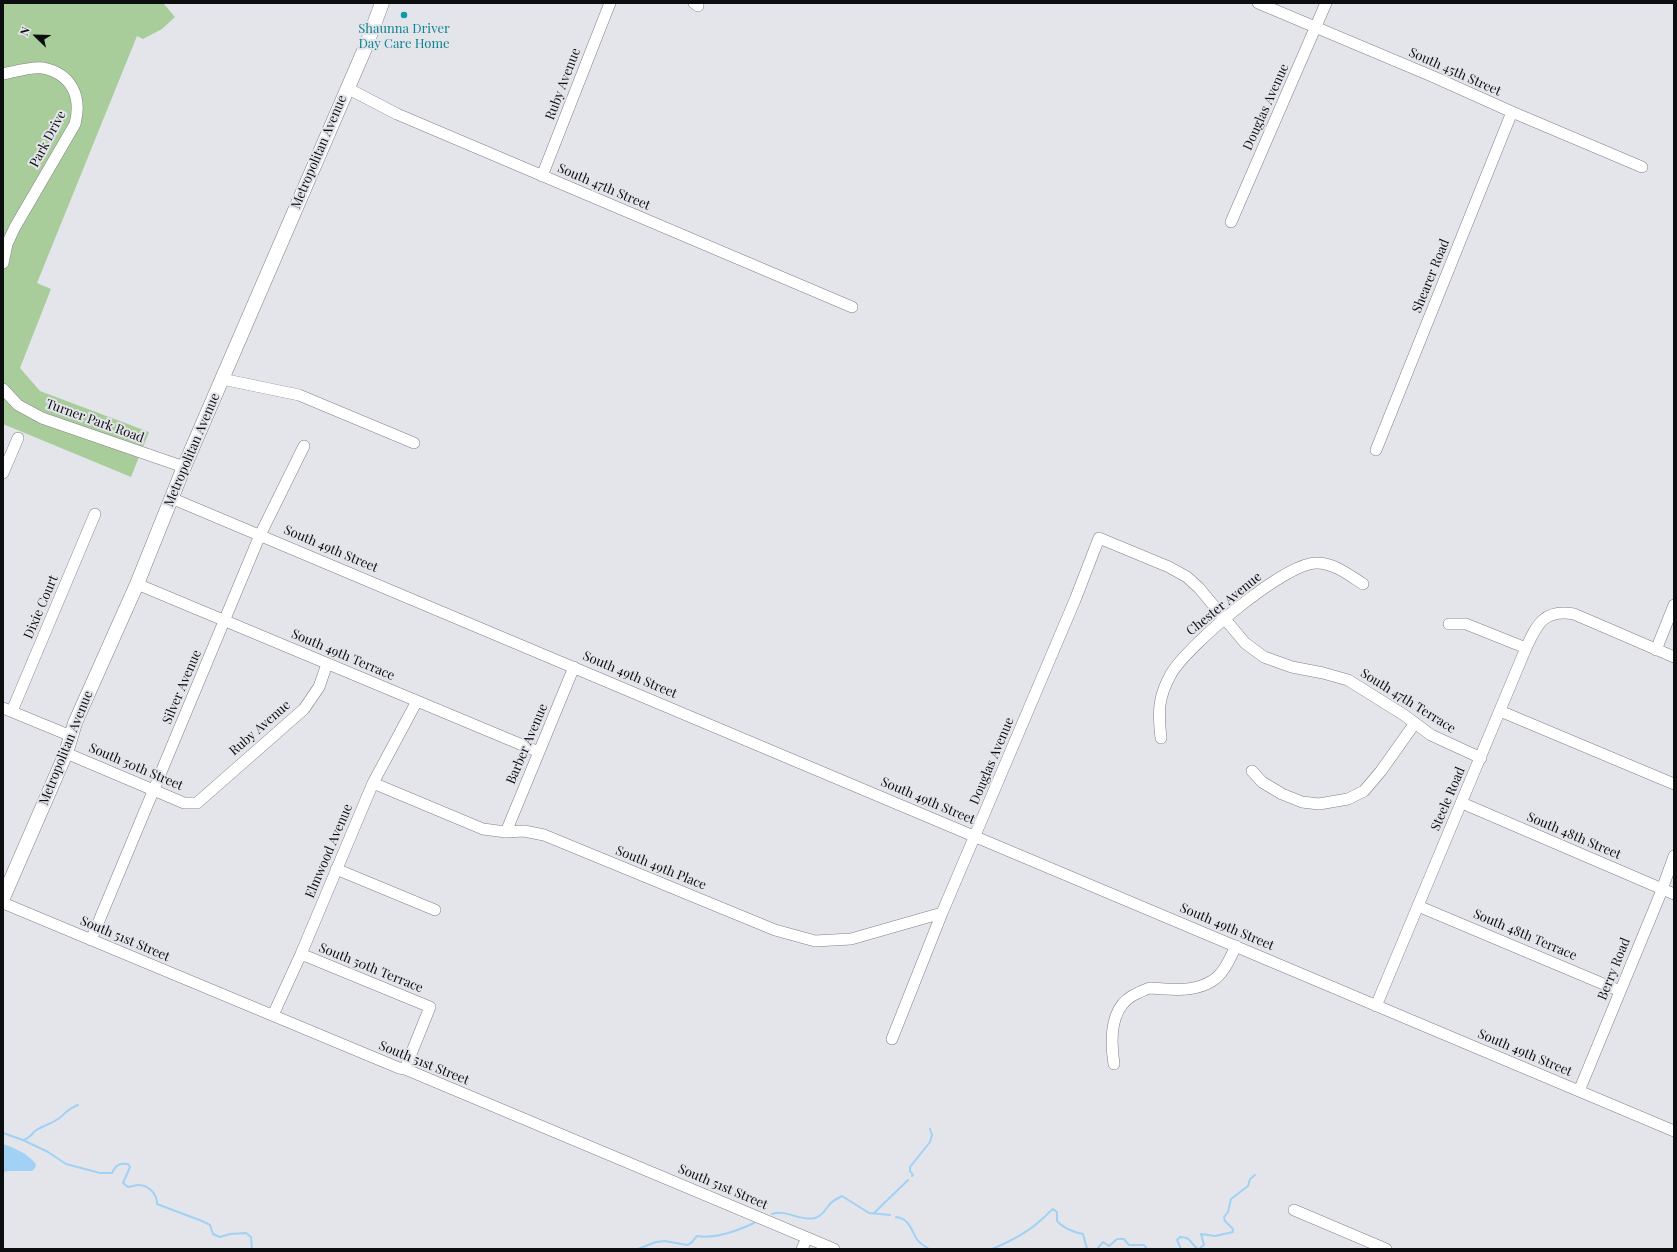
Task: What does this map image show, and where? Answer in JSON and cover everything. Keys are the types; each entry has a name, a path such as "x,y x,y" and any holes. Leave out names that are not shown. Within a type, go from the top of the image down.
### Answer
{"main road":[{"name":"Metropolitan Avenue","path":"4,890 66,753 71,736 137,584 184,467 366,46 382,3"}],"street":[{"name":"Ruby Avenue","path":"542,176 610,3"},
{"name":"South 45th Street","path":"1258,3 1642,167"},
{"name":"Douglas Avenue","path":"1231,222 1326,3"},
{"name":"Park Drive","path":"3,74 41,68 58,73 72,87 77,98 78,111 75,124 15,227 7,244 3,263"},
{"name":"South 47th Street","path":"347,88 397,114 852,307"},
{"name":"Shearer Road","path":"1376,450 1512,112"},
{"path":"222,379 299,396 414,444"},
{"name":"Turner Park Road","path":"3,389 18,405 42,418 184,467"},
{"path":"3,473 18,438"},
{"name":"Silver Avenue","path":"91,940 260,535 304,446"},
{"name":"South 49th Street","path":"171,498 1674,1131"},
{"name":"Dixie Court","path":"7,709 95,514"},
{"name":"Douglas Avenue","path":"892,1039 942,913 1100,538"},
{"name":"South 47th Terrace","path":"1100,538 1169,567 1187,577 1199,588 1244,643 1264,657 1292,667 1348,680 1416,723 1431,735 1481,758"},
{"name":"Chester Avenue","path":"1161,738 1158,713 1160,701 1171,674 1188,653 1224,620 1279,577 1304,566 1316,563 1328,565 1343,571 1363,584"},
{"name":"South 49th Terrace","path":"137,584 539,752"},
{"path":"1674,605 1656,650 1674,657"},
{"name":"Steele Road","path":"1376,1006 1526,648 1534,630 1541,621 1557,612 1574,614 1656,650"},
{"path":"1448,624 1466,624 1526,648"},
{"name":"Ruby Avenue","path":"197,804 304,709 319,687 327,664"},
{"name":"Barber Avenue","path":"506,832 574,667"},
{"name":"Elmwood Avenue","path":"273,1015 301,954 373,783 417,701"},
{"path":"7,709 71,736"},
{"path":"1500,711 1674,784"},
{"path":"1252,771 1262,782 1282,794 1302,802 1319,804 1348,799 1364,791 1381,771 1416,723"},
{"name":"South 50th Street","path":"66,753 184,803 197,804"},
{"name":"South 49th Place","path":"373,783 483,829 506,832 524,831 544,835 775,930 815,941 851,939 942,913"},
{"name":"South 48th Street","path":"1462,803 1674,894"},
{"name":"Berry Road","path":"1579,1091 1662,889 1674,856"},
{"path":"336,869 435,910"},
{"name":"South 51st Street","path":"3,903 399,1068 405,1069 834,1249"},
{"name":"South 48th Terrace","path":"1418,906 1620,991"},
{"path":"1114,1064 1111,1044 1113,1027 1119,1008 1129,996 1149,988 1190,990 1204,986 1214,980 1222,972 1236,946"},
{"name":"South 50th Terrace","path":"301,954 430,1008 405,1069"},
{"path":"1294,1210 1386,1249"},
{"path":"802,1249 807,1238"}],"green space":[{"path":"3,3 163,3 175,17 162,29 143,39 137,36 37,283 51,289 20,368 40,391 149,432 131,477 3,424"}],"water":[{"path":"3,1144 17,1149 29,1157 36,1164 35,1168 32,1171 3,1172"}],"waterway":[{"path":"23,1140 28,1138 38,1129 55,1121 68,1110 78,1105"},
{"path":"912,1176 910,1167 930,1142 932,1135 930,1129"},
{"path":"3,1133 23,1140 48,1152 66,1164 100,1173 112,1173 118,1165 128,1164 130,1167 123,1183 128,1187 142,1185 149,1188 156,1197 157,1204 210,1225 213,1234 220,1237 230,1234 246,1233 251,1237 252,1249"},
{"path":"1199,1249 1204,1245 1201,1234 1215,1236 1233,1232 1233,1229 1225,1221 1224,1217 1228,1212 1231,1199 1248,1186 1250,1179 1255,1175"},
{"path":"874,1213 908,1180"},
{"path":"772,1214 783,1213 810,1219 815,1218 822,1214 832,1202 842,1196 869,1213 890,1215"},
{"path":"992,1249 1024,1233 1036,1225 1053,1209 1057,1212 1057,1221 1060,1224 1069,1230 1083,1234 1087,1249"},
{"path":"896,1217 906,1221 917,1240 929,1249"},
{"path":"638,1249 656,1242 665,1241 687,1245 697,1236 704,1237 726,1234 754,1223"},
{"path":"1181,1249 1177,1240 1180,1237 1189,1239 1198,1249"},
{"path":"1097,1249 1103,1242 1109,1246 1117,1239 1124,1239 1129,1245 1144,1245 1147,1249"}],"place":[{"name":"Shaunna Driver Day Care Home","path":"404,15"}]}
